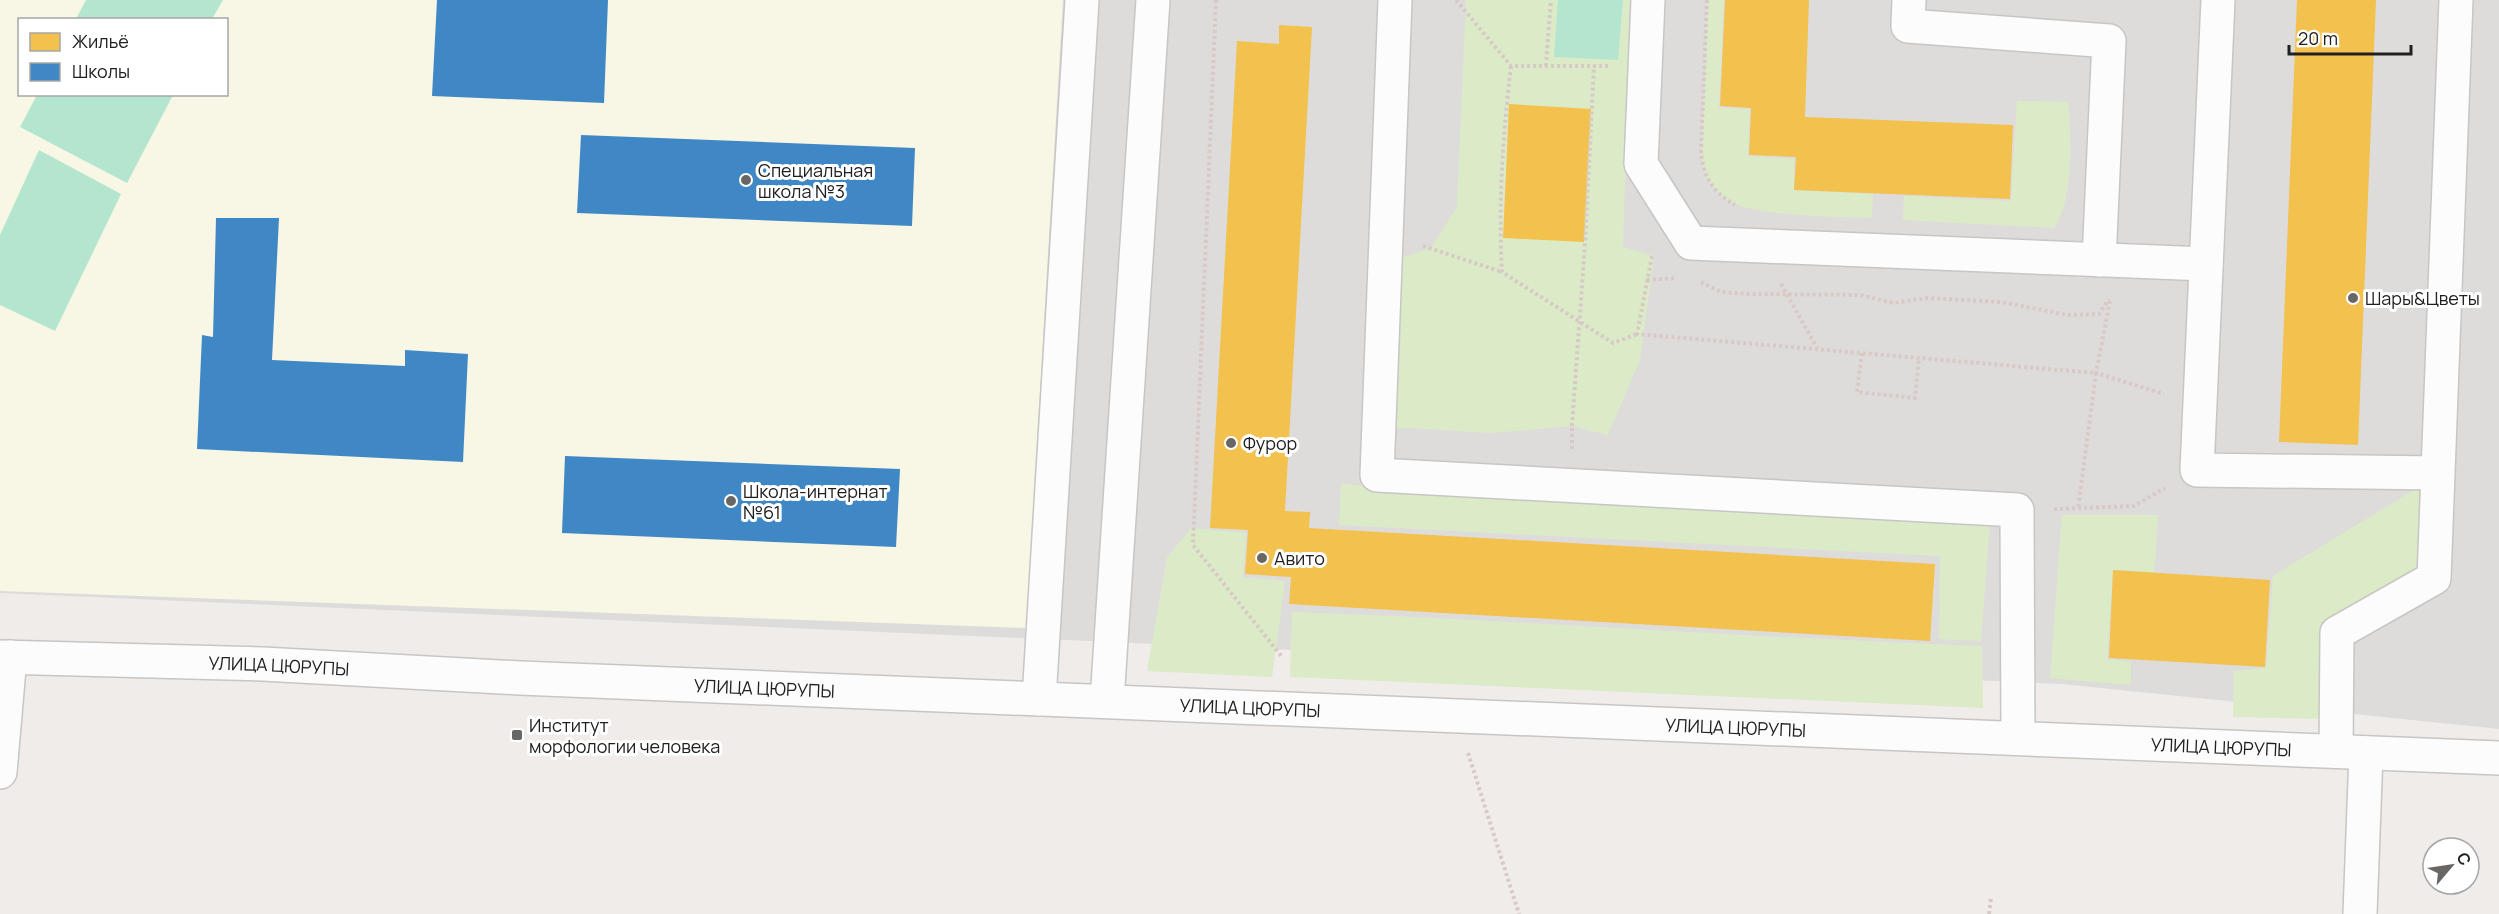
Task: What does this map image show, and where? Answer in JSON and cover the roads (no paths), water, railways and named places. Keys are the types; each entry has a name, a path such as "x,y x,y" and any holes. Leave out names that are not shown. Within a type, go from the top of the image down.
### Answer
{"street":[{"path":"1039,699 1082,0"},
{"path":"1107,701 1154,0"},
{"path":"1395,0 1377,475 2017,510 2018,738"},
{"path":"1648,0 1641,164 1691,243 2206,264"},
{"path":"1909,0 1908,26 2109,41 2099,260"},
{"path":"2218,0 2197,470 2437,473"},
{"path":"2361,914 2351,752 2337,633 2434,578 2456,0"},
{"path":"0,772 5,657"},
{"name":"УЛИЦА ЦЮРУПЫ","path":"5,657 274,665 543,679 2499,758"}],"place":[{"name":"Специальная школа №3","path":"746,180"},
{"name":"Шары&Цветы","path":"2353,298"},
{"name":"Фурор","path":"1231,443"},
{"name":"Школа-интернат №61","path":"731,501"},
{"name":"Авито","path":"1262,558"},
{"name":"Институт морфологии человека","path":"517,735"}]}
